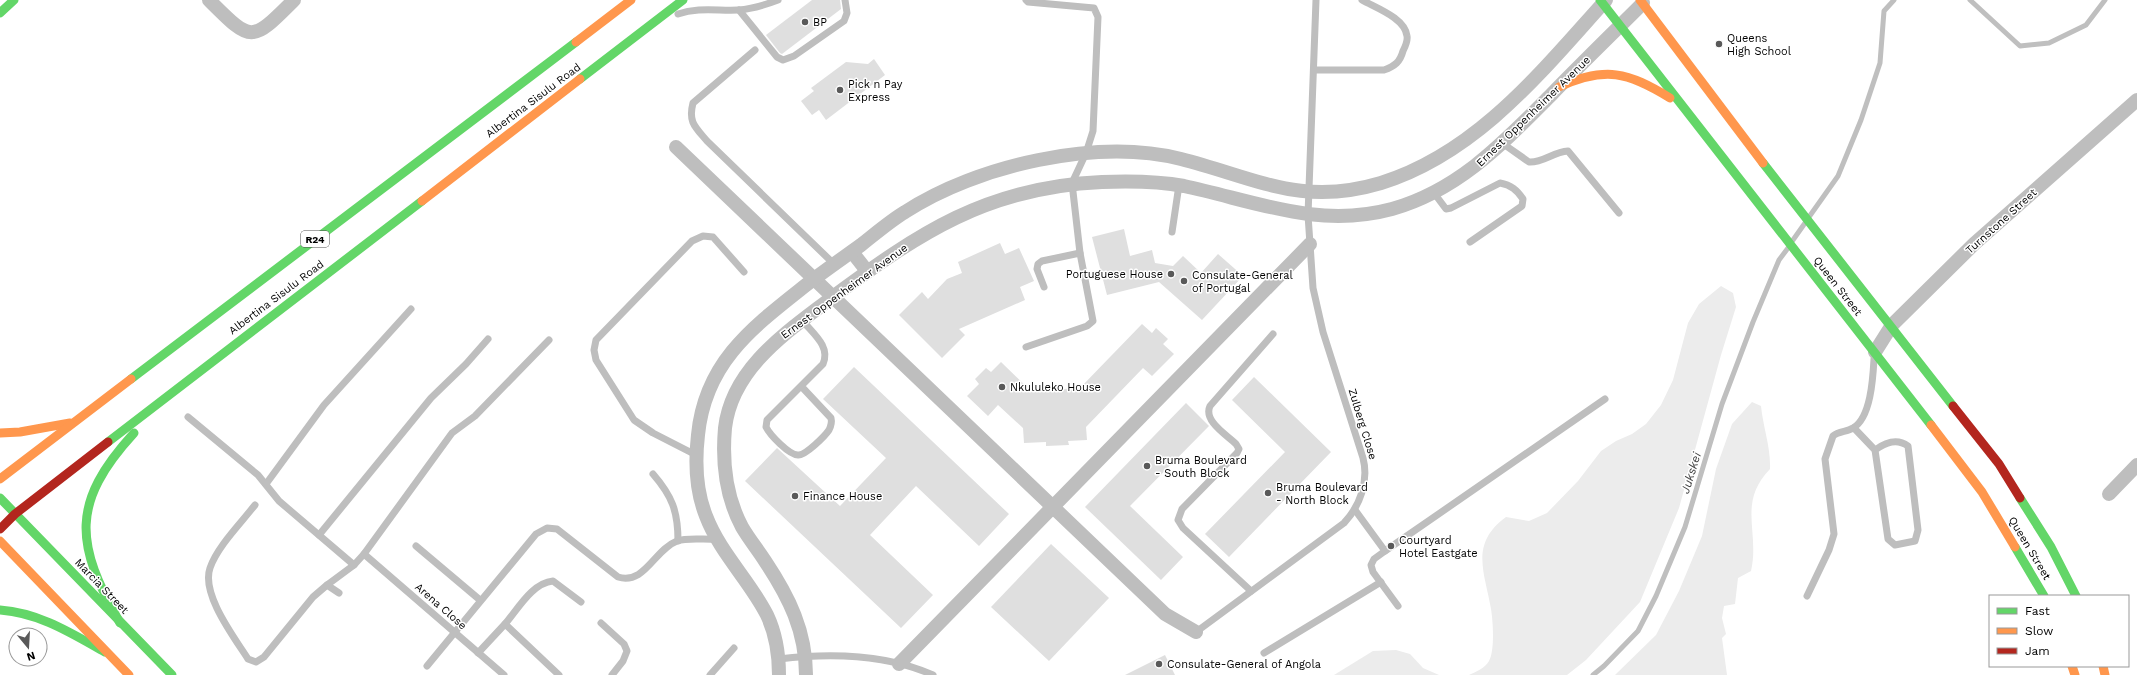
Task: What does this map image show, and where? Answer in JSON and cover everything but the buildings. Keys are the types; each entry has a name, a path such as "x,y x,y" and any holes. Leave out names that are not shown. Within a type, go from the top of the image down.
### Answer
{"main road":[{"path":"0,13 14,0"},
{"name":"Albertina Sisulu Road","path":"0,479 631,0"},
{"name":"Albertina Sisulu Road","path":"0,529 15,514 177,388 683,0"},
{"name":"Queen Street","path":"1603,1 1620,26 1821,282 1982,492 2043,595"},
{"name":"Queen Street","path":"1641,1 1780,185 1892,325 1999,464 2051,547 2075,595"},
{"path":"1559,87 1594,74 1614,75 1641,82 1681,104"},
{"path":"120,623 100,589 90,561 86,534 86,516 89,501 94,487 108,464 177,388"},
{"path":"0,433 20,432 76,421"},
{"name":"Marcia Street","path":"0,498 172,675"},
{"path":"0,540 105,652 129,675"},
{"path":"0,610 29,613 56,624 105,652"}],"street":[{"path":"209,0 235,26 248,33 258,31 270,24 294,0"},
{"name":"Ernest Oppenheimer Avenue","path":"779,675 779,659 774,635 766,614 717,539 702,504 696,455 698,432 708,392 729,354 742,338 814,279 904,212 934,196 979,176 1017,165 1086,153 1151,154 1177,158 1260,183 1309,193 1335,192 1380,183 1416,170 1445,154 1472,136 1517,96 1581,30 1603,1"},
{"name":"Ernest Oppenheimer Avenue","path":"806,675 806,656 799,623 787,596 743,529 735,512 726,482 724,456 728,414 740,385 767,350 802,320 867,272 914,240 962,214 1021,192 1072,183 1115,181 1179,185 1274,210 1308,215 1337,217 1370,214 1421,200 1474,168 1502,144 1620,26 1641,1"},
{"name":"Turnstone Street","path":"1875,352 1892,325 1974,244 2137,100"},
{"path":"676,147 1052,508 1165,614 1196,632"},
{"path":"899,664 1310,244"},
{"path":"852,252 867,272"},
{"path":"2109,494 2137,465"}],"lane":[{"path":"652,23 688,10 753,9 778,0"},
{"path":"739,10 777,58 783,60 794,56 844,20 847,14 845,0"},
{"path":"1026,0 1028,2 1094,8 1098,13 1095,114 1093,131 1086,153 1072,183 1080,253 1092,316 1091,323 1026,347"},
{"name":"Zulberg Close","path":"1196,632 1334,532 1348,520 1355,510 1363,488 1365,465 1316,305 1310,244 1308,215 1316,0"},
{"path":"1314,70 1384,70 1395,66 1401,58 1408,37 1404,28 1398,20 1362,0"},
{"path":"755,50 693,103 690,115 694,126 707,141 834,264"},
{"path":"1502,144 1529,162 1540,161 1556,152 1568,151 1619,213"},
{"path":"1434,193 1446,209 1451,208 1500,183 1510,185 1523,199 1522,206 1470,242"},
{"path":"1172,232 1179,185"},
{"path":"696,455 653,434 634,420 596,360 594,350 596,340 692,241 703,236 713,237 744,272"},
{"path":"1044,287 1037,269 1038,264 1042,261 1080,253"},
{"path":"266,484 324,405 411,309"},
{"path":"801,386 831,418 832,423 829,430 804,454 798,455 791,453 766,427 767,420 801,386 823,364 826,352 825,348 802,320"},
{"path":"1251,591 1183,528 1178,520 1182,509 1237,453 1238,449 1236,444 1210,420 1208,413 1210,406 1273,334"},
{"path":"320,535 432,398 488,340"},
{"path":"254,505 215,557 210,569 208,581 211,597 248,659 256,662 264,657 313,597 354,565 364,554 452,433 475,416 549,340"},
{"path":"1807,596 1829,550 1834,534 1826,454 1833,436 1854,428 1863,415 1869,400 1872,385 1875,352"},
{"path":"1398,606 1371,565 1374,559 1605,399"},
{"path":"188,417 266,484 279,501 354,565"},
{"path":"1854,428 1875,450 1888,539 1895,545 1912,543 1915,541 1918,530 1908,446 1894,441 1884,444 1875,450"},
{"path":"653,474 667,490 674,507 678,523 678,541"},
{"path":"1355,510 1385,551"},
{"path":"426,666 536,534 547,528 557,529 618,577 628,580 637,576 669,546 678,541 717,539"},
{"path":"416,546 480,600"},
{"name":"Arena Close","path":"364,554 504,675"},
{"path":"478,653 535,589 546,582 554,581 581,602"},
{"path":"1264,654 1381,582"},
{"path":"327,585 339,593"},
{"path":"601,623 624,644 627,651 624,661 612,675"},
{"path":"505,624 559,675"},
{"path":"710,675 734,648"},
{"path":"779,659 806,656 845,657 899,664 933,675"}],"shaded area":[{"path":"1721,286 1733,293 1736,307 1721,355 1679,508 1640,602 1586,660 1567,675 1469,675 1485,666 1491,656 1493,635 1492,614 1482,560 1483,548 1494,527 1506,517 1529,521 1547,513 1578,481 1601,451 1616,441 1632,434 1646,424 1661,405 1673,380 1688,323 1699,304"},
{"path":"1752,402 1761,406 1769,453 1770,469 1760,482 1754,494 1752,506 1753,557 1751,571 1738,578 1735,604 1724,606 1722,618 1726,634 1722,638 1727,675 1615,675 1656,635 1679,591 1702,536 1716,469 1732,424"},
{"path":"1396,650 1410,654 1423,668 1439,675 1334,675 1373,651"}],"waterway":[{"path":"1809,217 1838,176 1861,120 1880,63 1884,11 1894,0"},
{"path":"1970,0 2020,46 2049,43 2086,25 2105,0"},
{"path":"1793,240 1805,223"},
{"name":"Jukskei","path":"1593,675 1604,666 1638,631 1656,596 1685,527 1722,404 1753,322 1779,260 1788,248"}],"traffic: fast":[{"path":"0,13 14,0"},
{"path":"580,79 683,0"},
{"path":"1600,0 1931,425"},
{"path":"131,379 576,42"},
{"path":"1763,163 1953,406"},
{"path":"108,442 422,201"},
{"path":"120,623 94,570 88,547 86,525 90,503 98,481 113,458 134,433"},
{"path":"0,498 172,675"},
{"path":"2020,498 2051,547 2075,595"},
{"path":"2015,547 2043,595"},
{"path":"0,610 28,615 55,625 105,652"}],"traffic: slow":[{"path":"576,42 631,0"},
{"path":"1640,0 1763,163"},
{"path":"1559,87 1575,80 1590,76 1603,74 1616,75 1641,82 1670,98"},
{"path":"422,201 580,79"},
{"path":"0,479 131,379"},
{"path":"0,433 20,432 70,423"},
{"path":"1931,425 1982,492 2015,547"},
{"path":"0,541 129,675"},
{"path":"2072,667 2075,675"},
{"path":"2103,667 2105,675"}],"traffic: jam":[{"path":"1953,406 1999,464 2020,498"},
{"path":"0,529 15,514 108,442"}],"place":[{"name":"BP","path":"805,22"},
{"name":"Queens High School","path":"1719,44"},
{"name":"Pick n Pay Express","path":"840,90"},
{"name":"Portuguese House","path":"1171,274"},
{"name":"Consulate-General of Portugal","path":"1184,281"},
{"name":"Nkululeko House","path":"1002,387"},
{"name":"Bruma Boulevard - South Block","path":"1147,466"},
{"name":"Bruma Boulevard - North Block","path":"1268,493"},
{"name":"Finance House","path":"795,496"},
{"name":"Courtyard Hotel Eastgate","path":"1391,546"},
{"name":"Consulate-General of Angola","path":"1159,664"}]}
